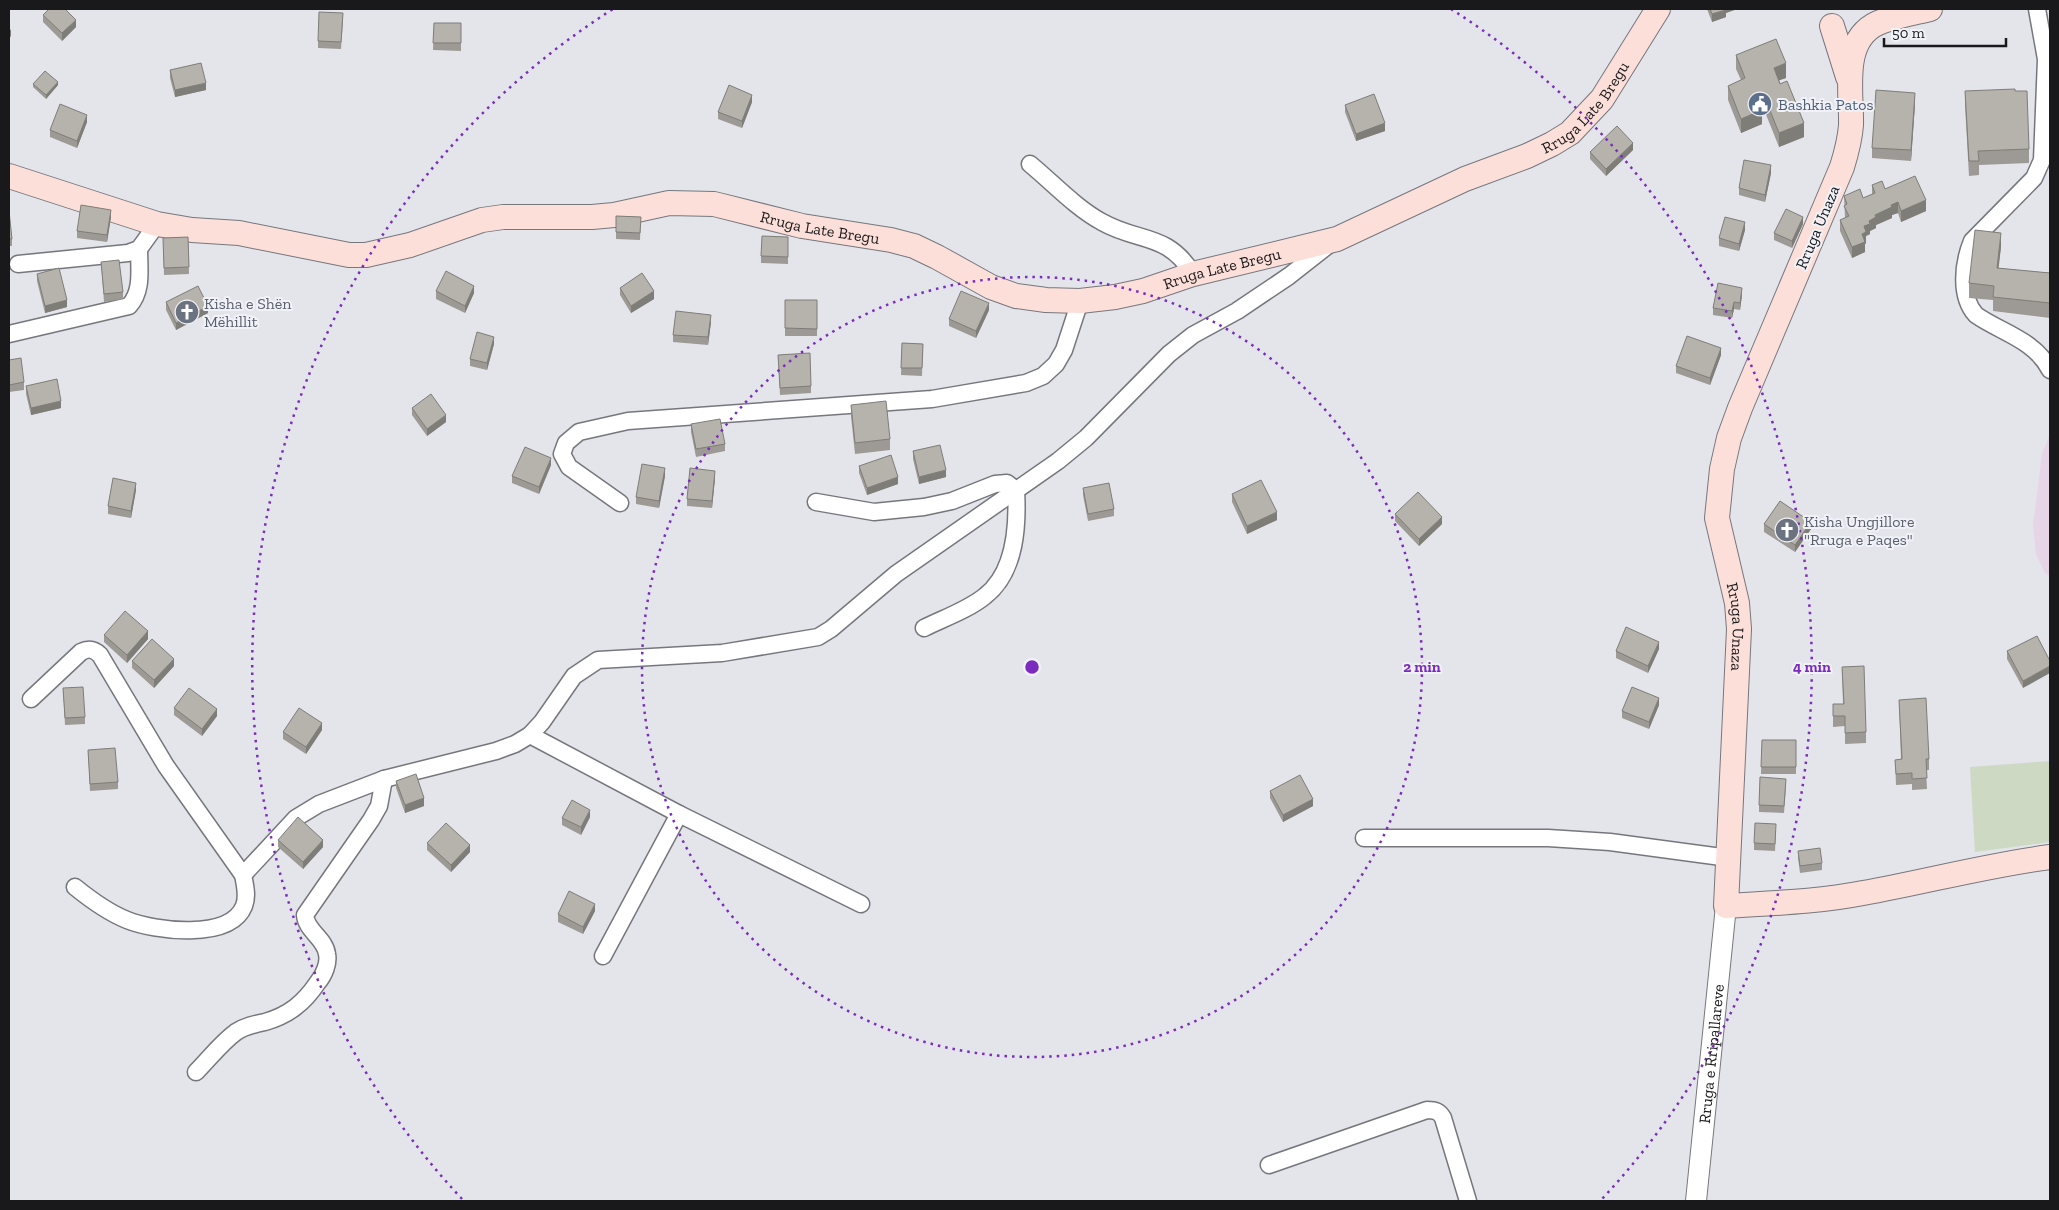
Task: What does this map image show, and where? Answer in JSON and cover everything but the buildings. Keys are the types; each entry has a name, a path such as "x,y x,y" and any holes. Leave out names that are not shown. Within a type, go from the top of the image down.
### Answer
{"main road":[{"name":"Rruga Late Bregu","path":"9,176 157,224 192,230 239,233 327,251 366,255 410,246 482,220 503,217 592,217 614,215 670,203 714,204 802,226 891,240 914,246 937,256 991,288 1016,296 1046,300 1080,301 1115,297 1143,291 1193,274 1337,239 1465,179 1526,156 1570,134 1602,99 1658,9"},
{"path":"1827,16 1859,40 1878,23 1930,9"},
{"path":"1827,16 1851,85"},
{"name":"Rruga Unaza","path":"1726,906 1739,629 1737,602 1717,518 1718,496 1729,438 1740,408 1842,167 1851,127 1851,68 1859,40"},
{"path":"1726,906 1802,902 1835,898 1995,865 2050,857"}],"street":[{"path":"2037,9 2046,59 2042,160 2034,178 1972,241 1966,265 1965,296 1970,308 1976,315 2032,347 2044,358 2050,370"},
{"path":"1030,164 1088,213 1104,223 1167,245 1179,255 1193,274"},
{"path":"18,264 128,253 139,249 157,224"},
{"path":"243,875 296,818 319,804 384,779 496,751 516,744 530,735 574,676 598,660 722,653 818,637 831,629 896,574 1058,461 1086,438 1169,354 1194,335 1237,311 1289,276 1337,239"},
{"path":"9,334 129,306 136,299 139,288 139,249"},
{"path":"620,503 569,466 562,454 566,443 579,432 628,421 932,399 1026,383 1043,376 1056,364 1064,350 1080,301"},
{"path":"816,502 874,512 924,507 952,501 995,484 1007,483 1016,490"},
{"path":"924,628 974,603 995,586 1012,550 1016,529 1016,490"},
{"path":"31,699 81,652 88,649 95,650 100,655 166,766 243,875 246,897 244,907 237,916 221,925 203,931 191,932 129,921 104,909 75,887"},
{"path":"530,735 679,814 861,904"},
{"path":"196,1072 236,1032 245,1027 278,1018 302,1004 321,979 328,954 323,942 307,925 305,915 371,820 379,806 384,779"},
{"path":"603,956 679,814"},
{"path":"1364,838 1548,838 1610,842 1728,858"},
{"name":"Rruga e Rripallareve","path":"1696,1201 1726,906"},
{"path":"1269,1165 1427,1110 1434,1110 1443,1118 1468,1201"}],"shaded area":[{"path":"2050,434 2050,576 2045,573 2036,554 2033,526 2042,454"}],"green space":[{"path":"2050,761 2050,842 1975,852 1970,767"}],"place":[{"name":"Bashkia Patos","path":"1760,104"},
{"name":"Kisha e Shën Mëhillit","path":"187,312"},
{"name":"Kisha Ungjillore \"Rruga e Paqes\"","path":"1787,530"}]}
